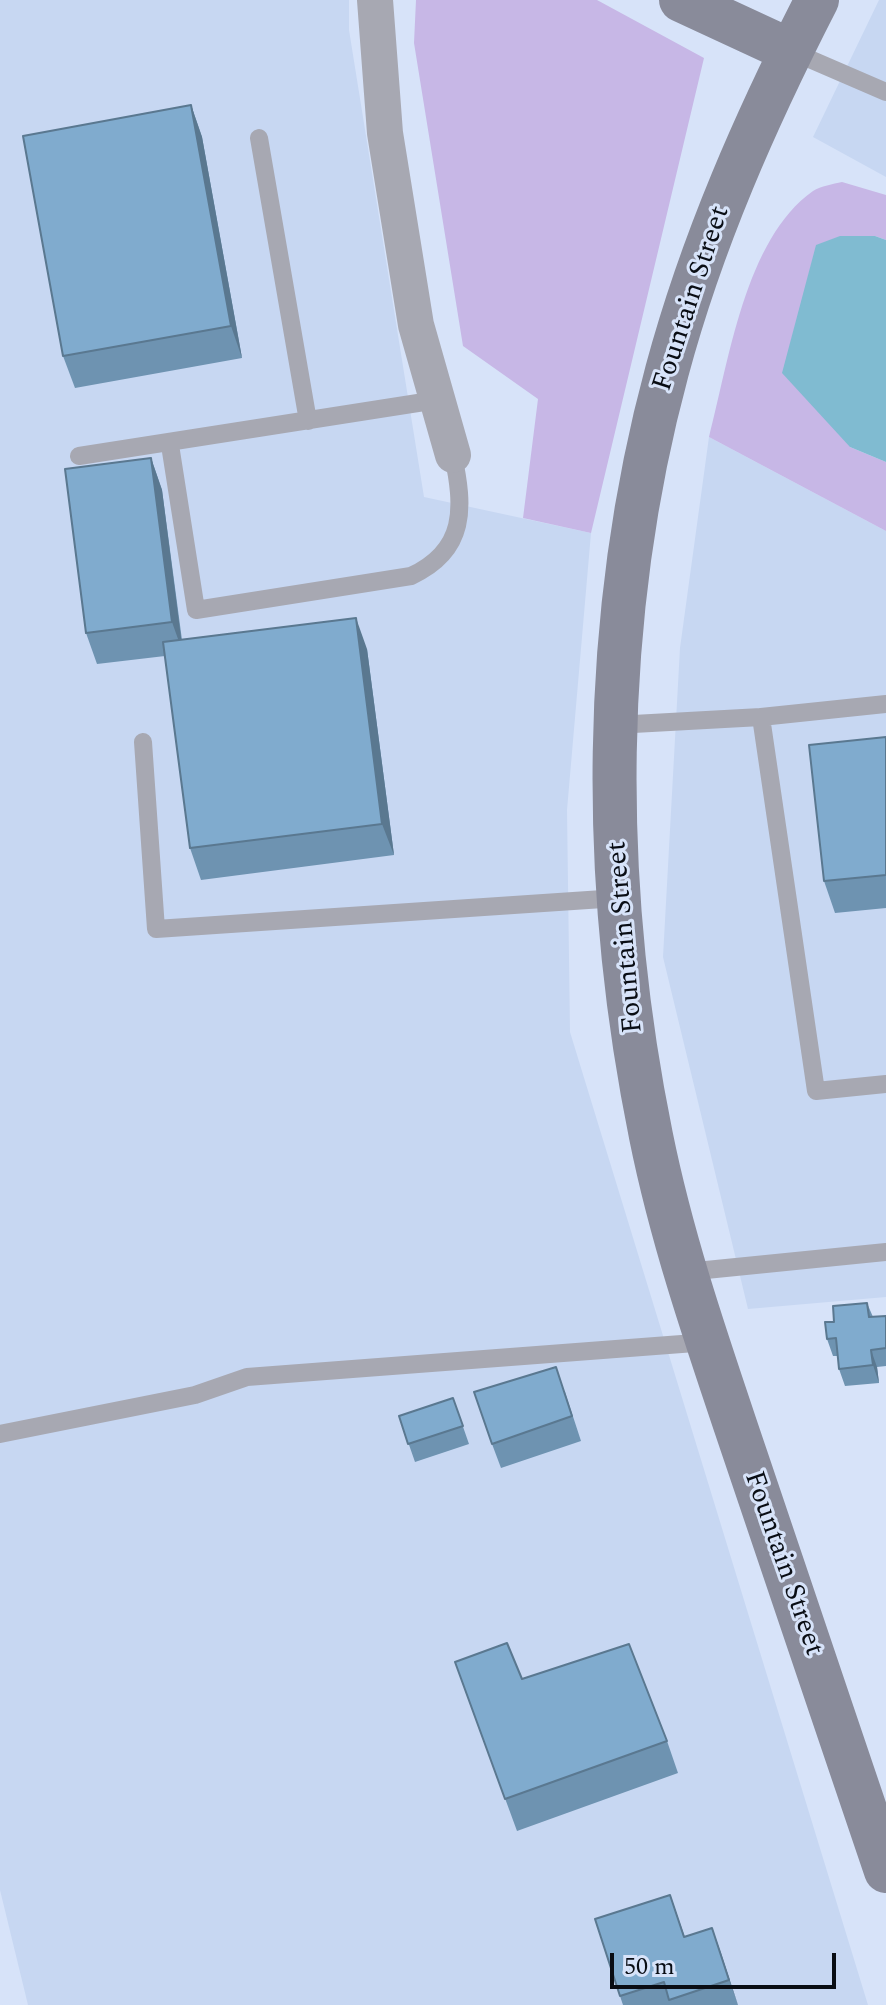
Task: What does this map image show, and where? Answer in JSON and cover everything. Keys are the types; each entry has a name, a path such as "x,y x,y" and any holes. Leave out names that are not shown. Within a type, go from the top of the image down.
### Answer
{"main road":[{"path":"681,0 791,51"},
{"name":"Fountain Street","path":"817,0 750,137 705,250 667,371 643,476 627,584 615,725 618,898 650,1133 686,1272 886,1871"}],"street":[{"path":"375,0 385,133 416,325 453,455"}],"lane":[{"path":"791,51 886,92"},
{"path":"259,138 308,421"},
{"path":"79,456 170,445 437,400"},
{"path":"170,445 196,610 411,576 427,569 445,551 457,528 462,498 453,455"},
{"path":"615,725 761,717 886,704"},
{"path":"761,717 816,1091 886,1084"},
{"path":"143,742 156,929 618,898"},
{"path":"686,1272 886,1252"},
{"path":"0,1434 195,1395 247,1377 708,1342"}],"shaded area":[{"path":"0,0 349,0 349,30 424,497 591,533 567,810 570,1032 868,2005 28,2005 0,1890"},
{"path":"416,0 597,0 704,58 591,533 523,518 538,399 463,346 414,43"},
{"path":"879,0 886,0 886,177 813,137"},
{"path":"842,182 886,195 886,240 875,236 850,447 886,462 886,531 709,437 743,304 755,270 771,239 790,212 813,191"},
{"path":"840,236 875,236 886,240 886,462 850,447 782,373 816,245"},
{"path":"709,437 886,531 886,1297 748,1309 663,957 680,648"}],"building":[{"path":"191,105 231,326 63,356 23,136"},
{"path":"151,458 172,622 86,633 65,469"},
{"path":"356,618 382,824 190,848 163,642"},
{"path":"886,737 886,875 824,881 809,745"},
{"path":"867,1303 869,1317 886,1316 886,1348 871,1350 873,1365 839,1369 836,1338 827,1339 825,1322 834,1322 833,1306"},
{"path":"556,1367 572,1416 492,1444 474,1392"},
{"path":"453,1398 463,1426 408,1444 399,1416"},
{"path":"507,1643 522,1679 629,1644 667,1741 505,1799 455,1662"},
{"path":"670,1895 684,1937 712,1928 729,1980 669,2000 664,1982 620,1996 595,1919"}]}
